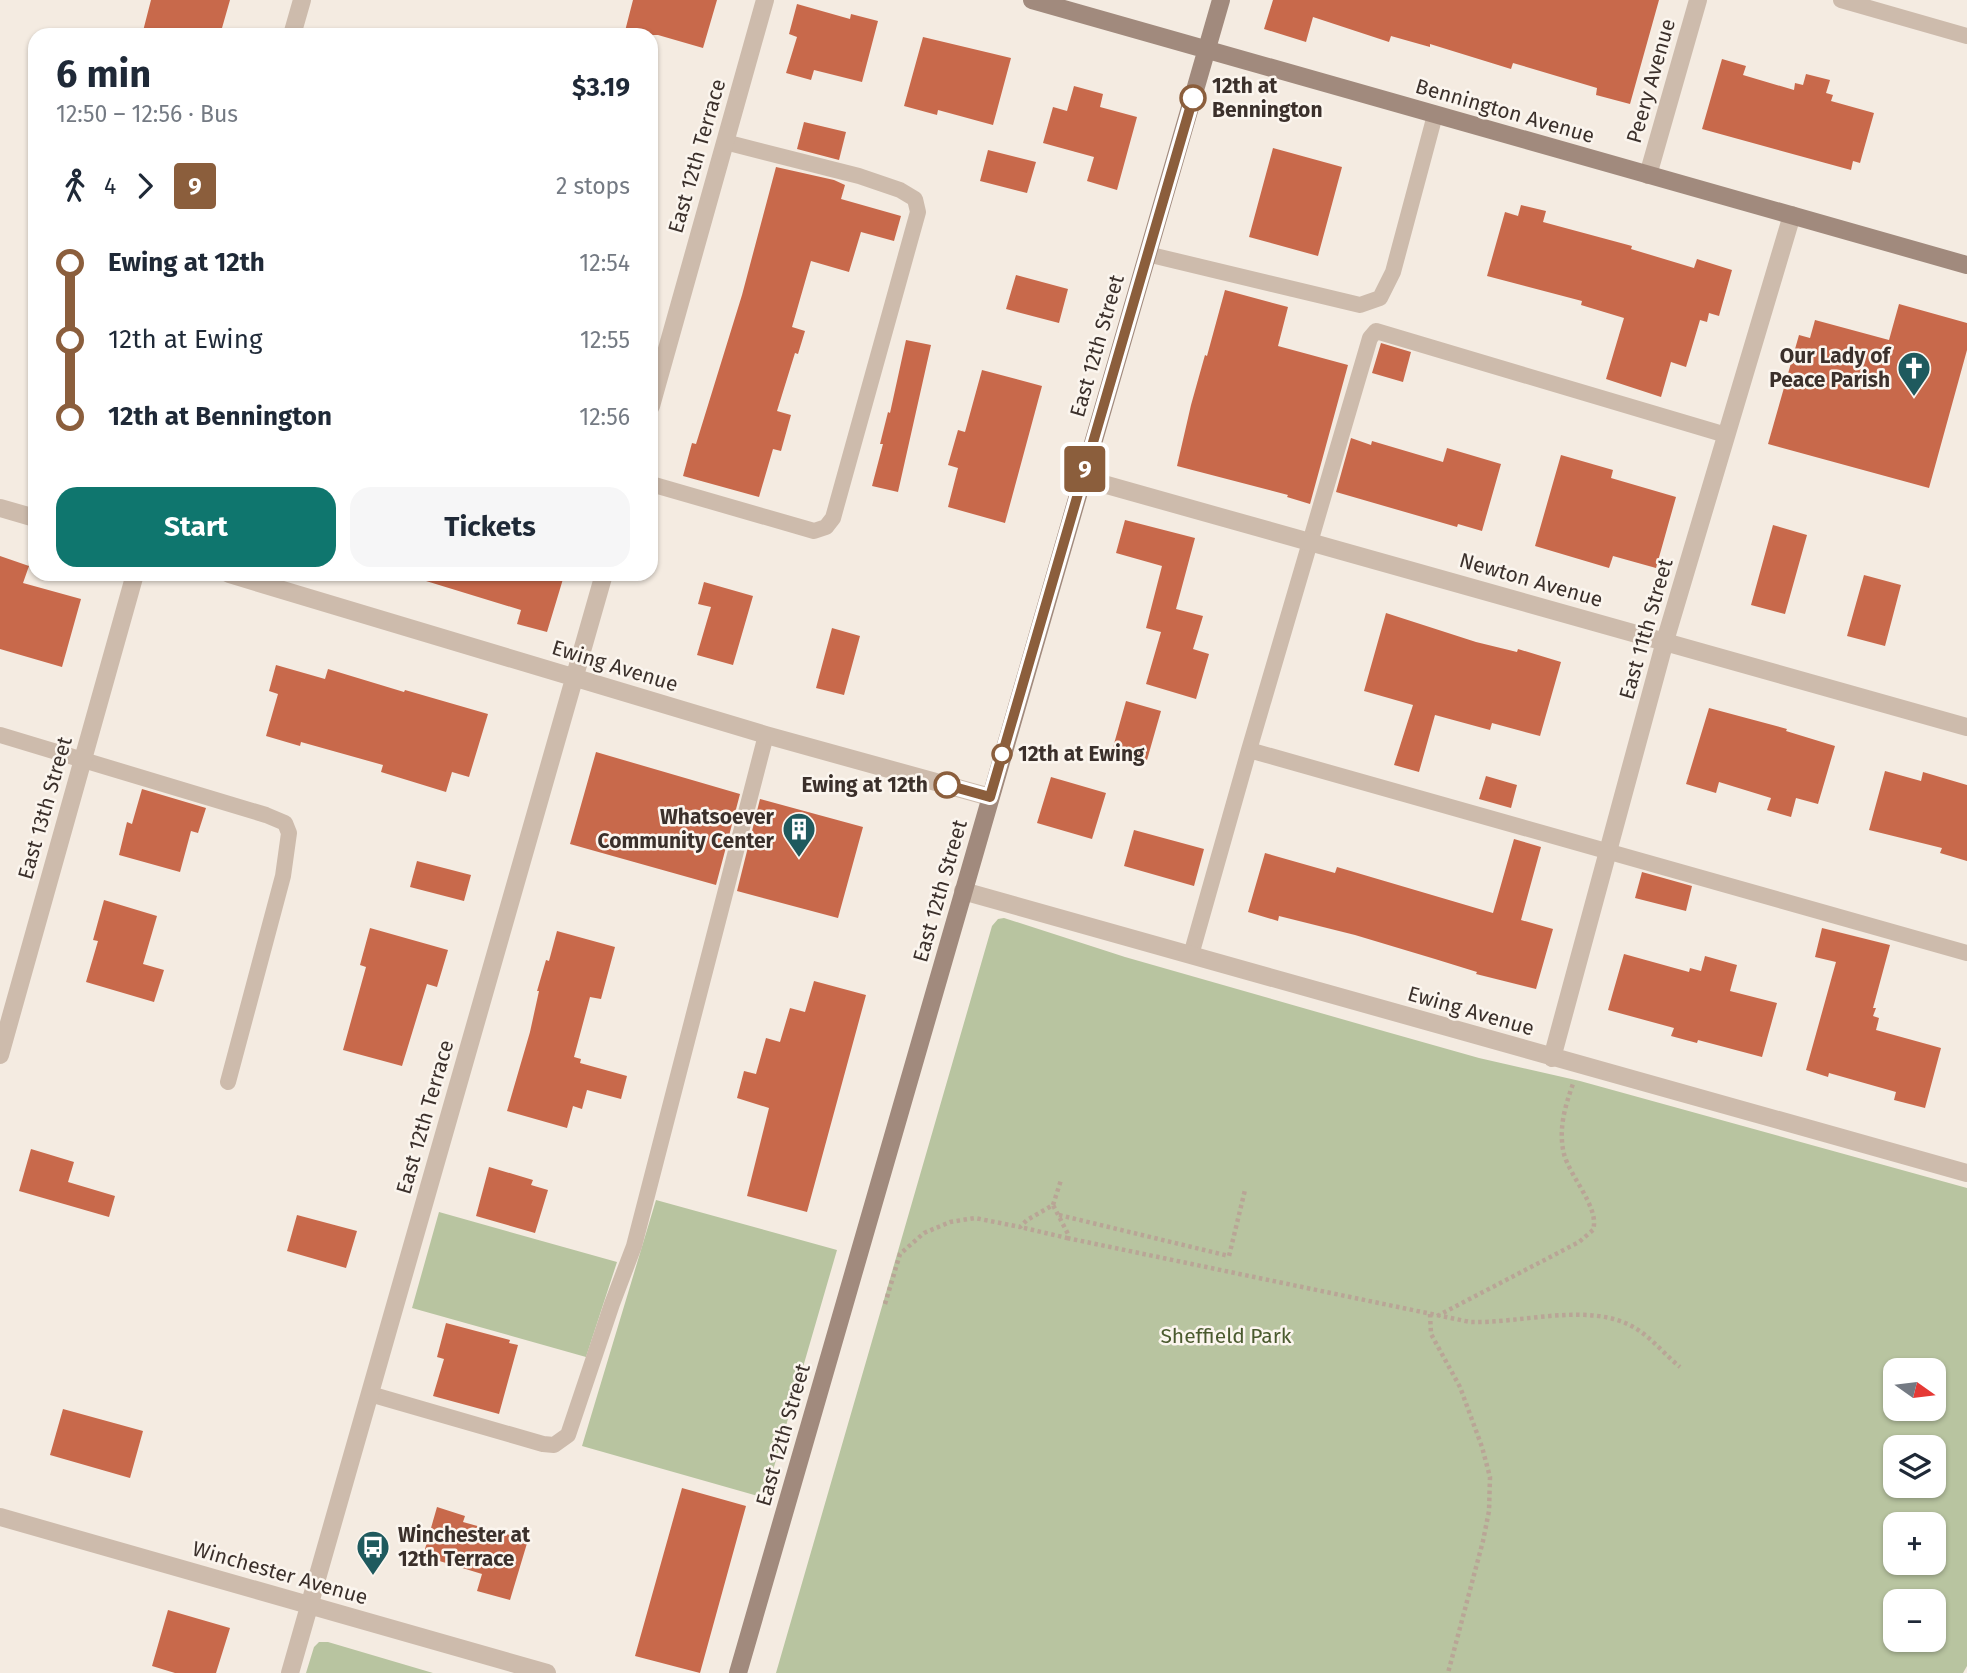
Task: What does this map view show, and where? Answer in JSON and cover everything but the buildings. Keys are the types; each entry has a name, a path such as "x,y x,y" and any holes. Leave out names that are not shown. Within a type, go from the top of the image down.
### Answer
{"street":[{"path":"294,28 302,0"},
{"name":"East 12th Terrace","path":"658,381 765,0"},
{"name":"Bennington Avenue","path":"1032,0 1967,265"},
{"name":"East 12th Street","path":"738,1673 1220,0"},
{"name":"Peery Avenue","path":"1648,175 1698,0"},
{"name":"East 11th Street","path":"1552,1058 1665,641 1792,215"},
{"name":"Newton Avenue","path":"1082,478 1967,727"},
{"path":"0,508 28,516"},
{"name":"East 13th Street","path":"0,1055 133,581"},
{"name":"Ewing Avenue","path":"252,581 766,735 990,797"},
{"name":"East 12th Terrace","path":"290,1673 602,581"},
{"name":"Ewing Avenue","path":"963,891 1967,1173"},
{"name":"Winchester Avenue","path":"0,1517 309,1605 511,1668 547,1673"}],"lane":[{"path":"1841,0 1967,36"},
{"path":"1147,254 1360,305 1380,298 1393,272 1435,115"},
{"path":"658,486 814,531 826,527 833,519 849,468 918,212 915,199 900,190 859,176 725,142"},
{"path":"1191,955 1370,338 1376,331 1726,435"},
{"path":"0,735 285,823 289,833 283,876 228,1083"},
{"path":"370,1394 542,1444 554,1445 568,1436 634,1246 766,735"},
{"path":"1249,750 1967,953"}],"path":[{"path":"1433,1315 1579,1242 1593,1230 1594,1216 1564,1155 1562,1140 1562,1125 1575,1080"},
{"path":"1060,1181 1053,1205 1068,1234 1067,1238"},
{"path":"1058,1215 1229,1256 1245,1190"},
{"path":"1020,1227 1053,1205"},
{"path":"885,1304 900,1254 924,1233 950,1222 975,1218 1470,1322 1495,1323 1544,1316 1616,1320 1644,1335 1680,1367"},
{"path":"1433,1315 1431,1334 1463,1395 1490,1478 1489,1511 1483,1541 1448,1673"}],"green space":[{"name":"Sheffield Park","path":"1004,918 1125,957 1479,1058 1580,1081 1967,1188 1967,1666 1963,1673 776,1673 992,926 998,919"},
{"path":"656,1200 837,1250 765,1498 582,1446"},
{"path":"439,1212 617,1262 586,1357 412,1308"},
{"path":"319,1642 328,1642 433,1673 306,1673 314,1647"}],"bus line":[{"name":"9","path":"947,785 990,797 1193,98"}],"place":[{"name":"12th at Bennington","path":"1193,98"},
{"name":"Our Lady of Peace Parish","path":"1914,398"},
{"name":"12th at Ewing","path":"1002,754"},
{"name":"Ewing at 12th","path":"947,785"},
{"name":"Whatsoever Community Center","path":"799,859"},
{"name":"Winchester at 12th Terrace","path":"373,1577"}]}
